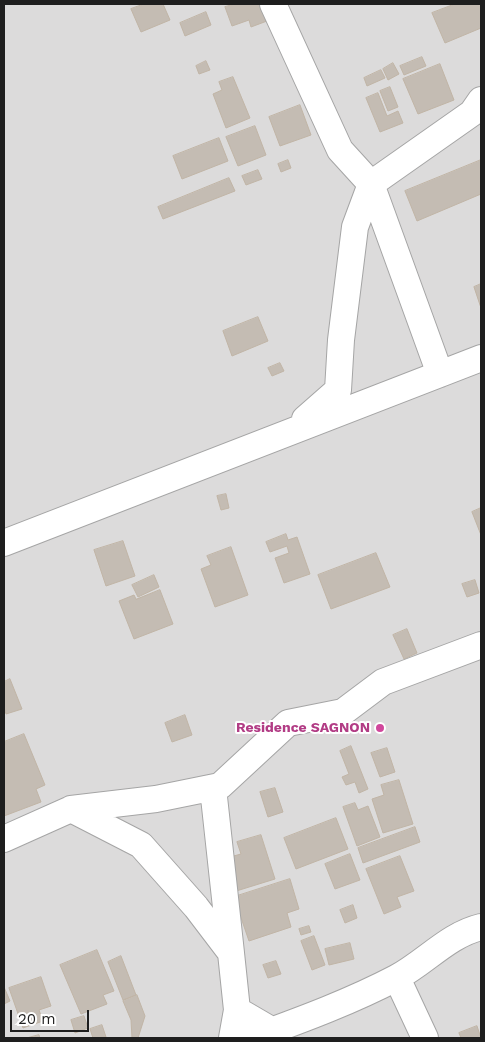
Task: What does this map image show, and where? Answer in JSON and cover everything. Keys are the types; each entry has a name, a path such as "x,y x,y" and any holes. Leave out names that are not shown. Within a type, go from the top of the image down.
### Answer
{"street":[{"path":"274,4 340,150 371,184 440,374"},
{"path":"292,432 338,390 341,340 355,227 371,184 472,113 481,100"},
{"path":"4,543 481,358"},
{"path":"4,839 71,809 156,799 220,786 288,723 343,712 383,682 481,645"},
{"path":"213,788 237,1010 232,1038"},
{"path":"71,809 140,845 196,907 231,952"},
{"path":"237,1010 262,1034 397,978 464,931 481,927"},
{"path":"397,978 425,1038"}],"shaded area":[{"path":"4,4 481,4 481,1038 4,1038"}],"building":[{"path":"144,4 163,4 170,20 141,32 131,9"},
{"path":"235,4 260,4 267,21 251,27 249,20 232,26 225,7"},
{"path":"455,4 481,4 481,28 445,43 432,13"},
{"path":"206,12 211,25 185,36 180,23"},
{"path":"422,57 426,66 404,75 400,66"},
{"path":"206,61 210,70 199,74 196,66"},
{"path":"393,63 399,74 388,80 383,69"},
{"path":"440,64 454,100 418,114 403,79"},
{"path":"381,70 385,78 367,86 364,78"},
{"path":"233,77 250,118 226,128 213,94 222,90 219,82"},
{"path":"390,87 398,107 388,111 380,91"},
{"path":"378,93 387,116 398,111 403,123 380,132 366,98"},
{"path":"300,105 311,135 280,146 269,117"},
{"path":"255,126 266,155 238,166 226,137"},
{"path":"219,138 228,161 182,179 173,156"},
{"path":"288,160 291,168 281,172 278,164"},
{"path":"481,160 481,194 417,221 405,191"},
{"path":"258,170 262,179 246,185 242,176"},
{"path":"229,178 235,191 163,219 158,207"},
{"path":"481,284 481,308 474,287"},
{"path":"258,317 268,341 232,356 223,331"},
{"path":"280,363 284,371 272,376 268,368"},
{"path":"226,494 229,508 221,510 217,496"},
{"path":"481,508 481,535 472,512"},
{"path":"286,534 288,540 297,537 310,574 284,583 275,558 289,553 287,546 270,552 266,542"},
{"path":"123,541 135,576 106,586 94,550"},
{"path":"231,547 248,595 215,607 201,569 211,565 207,556"},
{"path":"376,553 390,587 331,609 318,575"},
{"path":"154,575 159,587 138,597 132,585"},
{"path":"475,580 479,593 467,597 462,584"},
{"path":"160,590 173,624 134,639 119,601 134,595 136,599"},
{"path":"407,629 417,653 404,659 393,635"},
{"path":"10,679 22,709 6,714 4,707 4,682"},
{"path":"185,715 192,735 172,742 165,723"},
{"path":"24,734 45,785 36,789 41,802 4,816 4,742"},
{"path":"351,746 368,789 359,793 355,782 346,785 342,777 349,774 340,751"},
{"path":"387,748 395,772 380,777 371,753"},
{"path":"399,780 413,824 383,833 372,799 384,795 381,785"},
{"path":"275,788 283,812 268,817 260,792"},
{"path":"355,803 358,810 368,806 380,837 357,846 343,807"},
{"path":"336,818 348,849 296,869 284,838"},
{"path":"415,827 420,842 363,863 358,848"},
{"path":"261,835 275,879 233,892 223,859 241,854 237,842"},
{"path":"350,854 360,880 335,889 325,864"},
{"path":"400,856 414,891 397,897 401,907 384,914 366,869"},
{"path":"290,879 299,909 287,913 291,927 249,941 234,897"},
{"path":"353,905 357,918 345,923 340,910"},
{"path":"309,926 311,932 301,935 299,929"},
{"path":"314,936 325,965 312,970 301,941"},
{"path":"350,943 354,959 329,965 325,949"},
{"path":"97,950 114,991 103,995 107,1004 81,1014 60,965"},
{"path":"121,956 136,995 123,1000 108,962"},
{"path":"276,961 281,974 268,978 263,965"},
{"path":"41,977 51,1006 39,1010 43,1021 23,1028 9,988"},
{"path":"4,987 10,1001 4,1004"},
{"path":"137,995 145,1016 138,1038 132,1038 131,1020 123,1001"},
{"path":"84,1016 88,1028 75,1033 71,1020"},
{"path":"102,1025 106,1037 93,1038 90,1029"},
{"path":"477,1026 481,1038 461,1038 459,1033"},
{"path":"39,1035 40,1038 27,1038"}],"place":[{"name":"Residence SAGNON","path":"380,728"}]}
